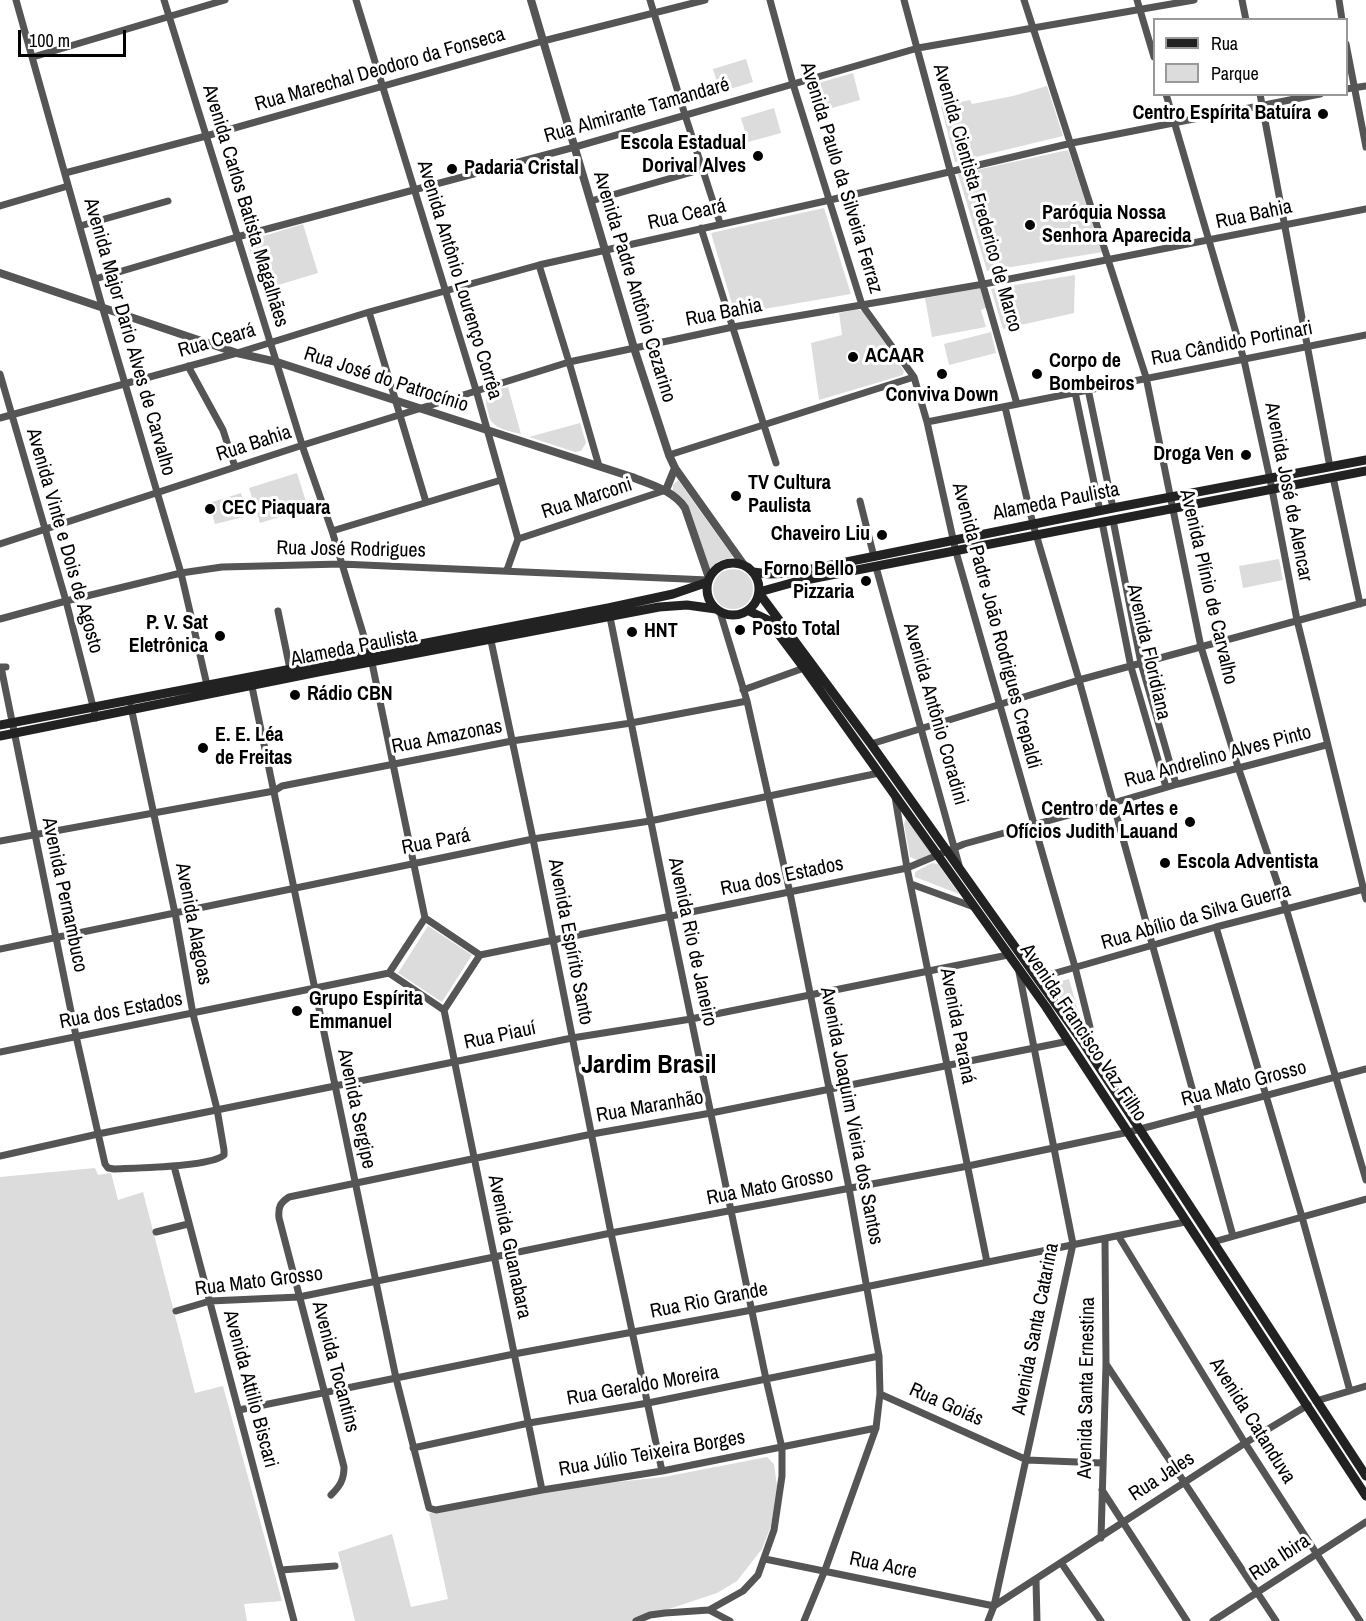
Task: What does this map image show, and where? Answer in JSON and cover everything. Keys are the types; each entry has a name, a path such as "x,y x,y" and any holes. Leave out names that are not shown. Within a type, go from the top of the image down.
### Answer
{"main road":[{"name":"Alameda Paulista","path":"753,572 792,573 956,552 1174,509 1330,467 1366,460"},
{"name":"Alameda Paulista","path":"759,592 953,541 1113,508 1366,471"},
{"path":"728,563 744,565 753,572 757,578 759,592 754,606 735,616 718,611 708,597 708,580 720,566 728,563"},
{"name":"Alameda Paulista","path":"0,725 14,728 96,718 250,681 290,669 491,640 609,613 673,594 708,580"},
{"name":"Avenida Francisco Vaz Filho","path":"759,592 871,744 1084,1044 1213,1242 1366,1496"},
{"name":"Alameda Paulista","path":"0,736 14,728 94,707 207,685 250,681 370,658 489,630 673,605 687,604 718,611"},
{"name":"Avenida Francisco Vaz Filho","path":"748,610 768,620 895,797 946,852 974,907 1069,1041 1185,1222 1366,1476"}],"street":[{"name":"Avenida Major Dario Alves de Carvalho","path":"16,0 124,383 181,573 207,685"},
{"name":"Avenida Carlos Batista Magalhães","path":"164,0 370,658"},
{"path":"33,57 225,0"},
{"name":"Avenida Antônio Lourenço Corrêa","path":"356,0 476,390 518,539"},
{"name":"Avenida Padre Antônio Cezarino","path":"531,0 634,348 669,455 675,468 744,565"},
{"path":"650,0 720,223"},
{"name":"Rua Marechal Deodoro da Fonseca","path":"65,173 206,136 543,40 705,0"},
{"name":"Avenida Paulo da Silveira Ferraz","path":"770,0 793,84 862,304 914,377 927,422"},
{"name":"Avenida Cientista Frederico de Marco","path":"906,0 950,170 1017,404"},
{"name":"Avenida Plínio de Carvalho","path":"1024,0 1146,377 1201,647 1238,767 1286,908 1366,1180"},
{"path":"1137,0 1153,50"},
{"name":"Rua Almirante Tamandaré","path":"95,279 237,237 575,147 918,48 1194,0"},
{"path":"1242,0 1246,18"},
{"path":"1339,0 1342,18"},
{"path":"1348,55 1351,89 1366,147"},
{"path":"1351,89 1366,86"},
{"name":"Avenida José de Alencar","path":"1167,96 1244,360 1297,620 1326,745 1366,899"},
{"path":"1260,96 1330,467"},
{"name":"Rua Ceará","path":"0,418 237,353 444,290 538,265 1072,143 1310,96"},
{"path":"591,201 703,169"},
{"path":"0,206 68,186"},
{"path":"80,226 168,201"},
{"name":"Rua Bahia","path":"0,544 303,445 569,362 733,327 1110,261 1366,209"},
{"path":"701,228 776,464"},
{"path":"538,265 599,466"},
{"name":"Rua José do Patrocínio","path":"0,273 237,353 277,362 599,466 666,490 685,508 708,580"},
{"path":"369,312 426,502"},
{"name":"Rua Cândido Portinari","path":"927,422 1366,335"},
{"path":"188,366 223,430 235,467"},
{"name":"Avenida Vinte e Dois de Agosto","path":"0,374 66,601 96,718"},
{"path":"669,455 914,377"},
{"path":"1088,389 1113,508"},
{"path":"1075,392 1100,511"},
{"path":"1005,408 1033,525 1079,680 1233,1236"},
{"name":"Avenida Padre João Rodrigues Crepaldi","path":"927,422 953,541 1075,967 1090,1027 1089,1038 1084,1044"},
{"path":"666,490 675,468"},
{"path":"871,744 1079,680 1363,603 1333,477"},
{"path":"332,531 501,480"},
{"name":"Rua Marconi","path":"518,539 666,490"},
{"name":"Avenida Antônio Coradini","path":"860,501 952,837 946,852"},
{"name":"Avenida Floridiana","path":"1113,520 1141,663 1176,784"},
{"name":"Avenida Floridiana","path":"1102,522 1131,667 1166,787"},
{"path":"507,570 518,539"},
{"name":"Rua José Rodrigues","path":"0,619 181,573 222,567 341,564 708,580"},
{"path":"278,611 290,669"},
{"name":"Avenida Joaquim Vieira dos Santos","path":"718,611 747,701 812,996 868,1287 879,1356 880,1394 876,1428 825,1570 804,1621"},
{"name":"Avenida Rio de Janeiro","path":"609,613 691,1019 782,1448 782,1476 774,1530 758,1575 743,1591 709,1610"},
{"name":"Avenida Espírito Santo","path":"489,630 611,1233 662,1471"},
{"path":"370,658 425,918 480,955 444,1010 389,973 425,918"},
{"name":"Avenida Pernambuco","path":"6,667 2,667 76,1036 98,1134"},
{"path":"743,690 804,668"},
{"name":"Avenida Sergipe","path":"250,681 396,1378 412,1448 428,1505 432,1510"},
{"name":"Avenida Alagoas","path":"129,700 155,814 194,1014 217,1109 224,1155 215,1160 174,1166"},
{"name":"Rua Amazonas","path":"0,841 274,791 282,786 512,741 631,723 747,701"},
{"name":"Rua Andrelino Alves Pinto","path":"946,852 964,844 1033,824 1326,745"},
{"name":"Rua Pará","path":"0,949 533,839 650,821 879,773"},
{"name":"Avenida Paraná","path":"895,797 907,868 987,1262"},
{"path":"952,837 964,844"},
{"name":"Rua dos Estados","path":"480,955 907,868 946,852"},
{"path":"911,884 974,907"},
{"name":"Rua Abílio da Silva Guerra","path":"1038,978 1216,927 1364,889"},
{"path":"1216,927 1302,1217 1350,1391"},
{"name":"Rua Piauí","path":"0,1156 217,1109 572,1038 812,996 1008,955"},
{"name":"Avenida Santa Catarina","path":"988,1621 994,1606 1027,1460 1073,1244 1019,971"},
{"name":"Rua dos Estados","path":"0,1052 389,973"},
{"name":"Avenida Guanabara","path":"444,1010 542,1490"},
{"name":"Rua Maranhão","path":"278,1209 281,1202 290,1197 355,1183 592,1134 711,1113 1069,1041"},
{"name":"Rua Mato Grosso","path":"176,1311 210,1301 298,1297 611,1233 968,1166 1129,1132 1366,1069"},
{"path":"98,1134 108,1168 174,1166"},
{"name":"Avenida Attilio Biscari","path":"174,1166 294,1621"},
{"path":"1213,1242 1366,1199"},
{"name":"Avenida Tocantins","path":"278,1209 298,1297 344,1467 344,1477 340,1486 331,1495"},
{"name":"Rua Rio Grande","path":"239,1410 514,1354 868,1287 1185,1222"},
{"path":"156,1232 188,1224"},
{"name":"Avenida Catanduva","path":"1119,1237 1245,1443 1360,1621"},
{"name":"Avenida Santa Ernestina","path":"1101,1538 1106,1364 1105,1239"},
{"name":"Rua Geraldo Moreira","path":"412,1448 529,1423 648,1403 879,1356"},
{"path":"1106,1364 1276,1621"},
{"name":"Rua Jales","path":"994,1606 1062,1564 1245,1443 1312,1403 1366,1386"},
{"name":"Rua Goiás","path":"880,1394 1027,1460 1102,1463"},
{"name":"Rua Júlio Teixeira Borges","path":"432,1510 662,1471 876,1428"},
{"path":"1102,1490 1187,1621"},
{"name":"Rua Ibira","path":"1213,1621 1366,1522"},
{"name":"Rua Acre","path":"765,1559 994,1606"},
{"path":"1062,1564 1101,1621"},
{"path":"281,1570 335,1566"},
{"path":"1036,1580 1037,1621"},
{"path":"636,1621 709,1610 730,1621"}],"green space":[{"path":"746,59 753,82 720,92 713,69"},
{"path":"853,73 860,100 815,113 808,86"},
{"path":"1047,86 1063,136 955,162 941,106 970,100 972,104"},
{"path":"774,108 781,133 748,142 741,118"},
{"path":"1068,150 1103,252 987,271 958,174"},
{"path":"824,208 851,294 735,314 711,233"},
{"path":"303,224 318,273 262,290 247,241"},
{"path":"1075,275 1074,313 1003,329 991,289"},
{"path":"982,288 988,307 981,310 986,327 932,337 925,298"},
{"name":"ACAAR","path":"858,309 863,312 904,371 903,375 819,400 811,343 842,335 839,313"},
{"path":"991,332 996,353 949,365 944,344"},
{"path":"508,387 521,434 500,428 489,417 487,396 493,391"},
{"path":"580,423 586,443 581,451 575,452 529,437"},
{"path":"297,473 308,508 260,523 249,488"},
{"path":"678,480 733,557 719,561 708,570 673,491 673,485"},
{"path":"241,493 248,516 215,524 209,503"},
{"path":"1279,559 1283,580 1243,588 1239,566"},
{"path":"733,569 747,575 753,589 747,603 733,609 719,603 713,589 719,575"},
{"path":"906,819 931,852 930,855 917,860 910,857 904,824"},
{"path":"932,863 938,864 959,894 915,877 915,872"},
{"path":"428,926 472,955 442,1002 398,973"},
{"path":"1069,979 1083,1030 1050,984"},
{"path":"95,1168 98,1175 111,1173 118,1200 143,1192 195,1393 223,1386 282,1601 244,1604 247,1621 0,1621 0,1177"},
{"path":"767,1457 774,1464 777,1486 771,1526 762,1549 737,1581 717,1593 633,1621 355,1621 338,1552 392,1534 411,1607 448,1599 429,1513 542,1490 664,1477"}],"place":[{"name":"Centro Espírita Batuíra","path":"1323,114"},
{"name":"Escola Estadual Dorival Alves","path":"758,156"},
{"name":"Padaria Cristal","path":"452,169"},
{"name":"Paróquia Nossa Senhora Aparecida","path":"1030,225"},
{"name":"ACAAR","path":"853,357"},
{"name":"Conviva Down","path":"942,374"},
{"name":"Corpo de Bombeiros","path":"1037,374"},
{"name":"Droga Ven","path":"1246,455"},
{"name":"TV Cultura Paulista","path":"736,496"},
{"name":"CEC Piaquara","path":"210,509"},
{"name":"Chaveiro Liu","path":"882,535"},
{"name":"Forno Bello Pizzaria","path":"866,581"},
{"name":"Posto Total","path":"740,630"},
{"name":"HNT","path":"632,632"},
{"name":"P. V. Sat Eletrônica","path":"220,636"},
{"name":"Rádio CBN","path":"295,695"},
{"name":"E. E. Léa de Freitas","path":"203,748"},
{"name":"Centro de Artes e Ofícios Judith Lauand","path":"1190,822"},
{"name":"Escola Adventista","path":"1165,863"},
{"name":"Grupo Espírita Emmanuel","path":"297,1011"}],"district":[{"name":"Jardim Brasil","path":"649,1066"}]}
